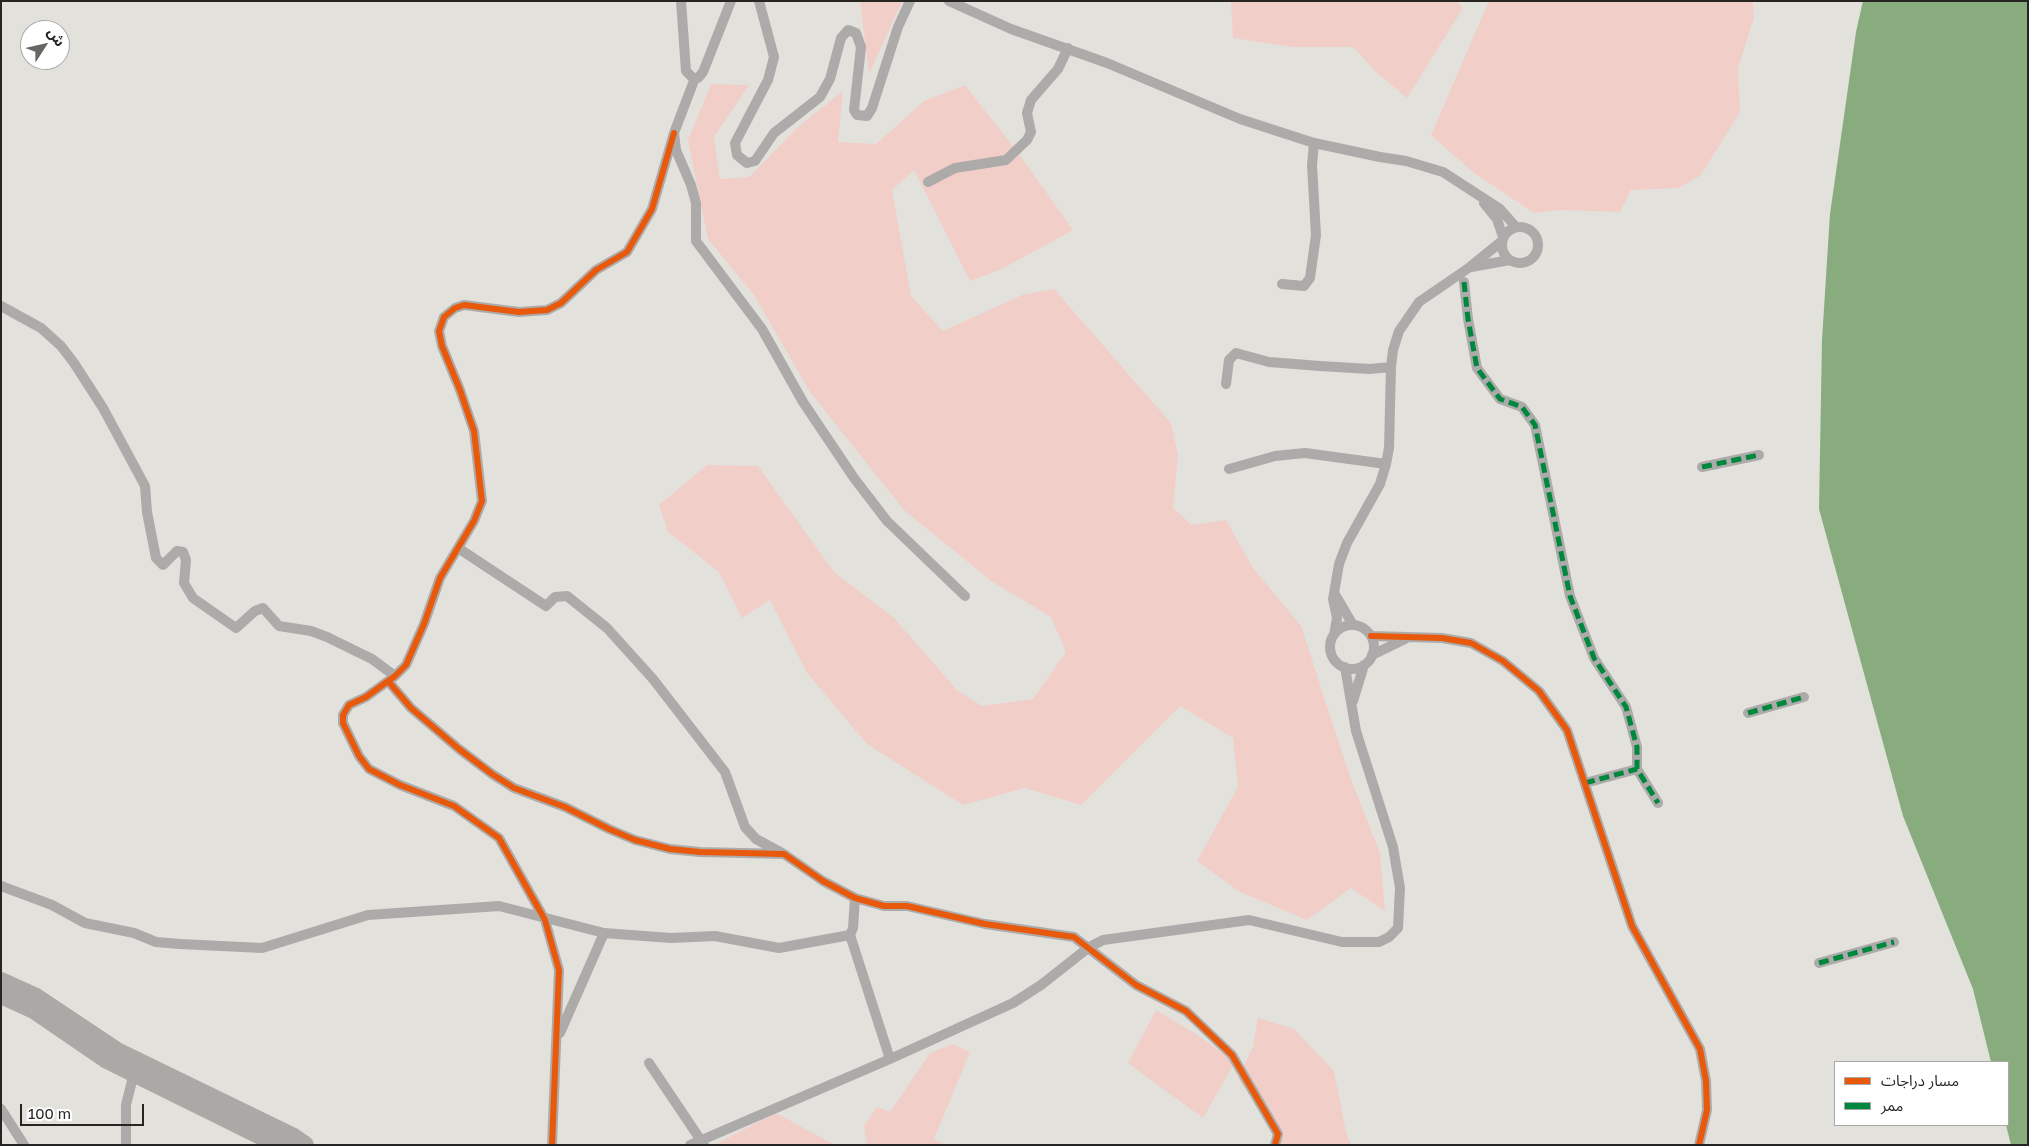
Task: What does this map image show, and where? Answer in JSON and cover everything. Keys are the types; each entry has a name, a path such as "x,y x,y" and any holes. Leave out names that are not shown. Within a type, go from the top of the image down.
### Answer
{"highway":[{"path":"1,981 36,997 117,1051 292,1136 305,1145"},
{"path":"1,995 34,1010 77,1041 134,1073 279,1145"}],"street":[{"path":"681,1 686,71 695,78"},
{"path":"552,1145 559,970 546,920 499,838 454,806 400,785 369,769 359,756 343,723 344,712 349,705 392,679 410,659 440,578 482,501 474,431 442,346 439,331 444,317 455,308 464,305 519,312 547,310 561,303 596,270 627,252 652,210 674,133 695,78 703,72 731,1"},
{"path":"759,1 774,57 768,80 735,143 737,155 747,163 755,161 778,130 820,97 830,79 841,38 848,30 856,33 861,47 854,107 857,115 867,116 872,108 898,28 910,1"},
{"path":"949,1 1011,29 1068,48 1240,119 1314,143 1427,166 1451,176 1500,209 1516,227"},
{"path":"928,182 955,168 1006,160 1027,140 1032,132 1027,113 1031,100 1058,69 1068,48"},
{"path":"674,133 676,150 696,203 696,241 762,329 803,402 854,478 887,521 965,596"},
{"path":"1282,284 1304,286 1310,278 1316,235 1312,165 1314,143"},
{"path":"1475,192 1497,218 1503,239 1504,253 1510,260"},
{"path":"1364,665 1354,668 1344,667 1336,662 1331,653 1331,644 1337,618 1333,600 1335,575 1343,553 1380,484 1386,464 1390,448 1391,367 1400,331 1419,302 1470,267 1503,239 1510,230 1516,227 1525,228 1532,232 1537,239 1537,248 1534,256 1526,262 1520,263 1510,260 1470,267"},
{"path":"1464,282 1468,319 1477,368 1500,399 1522,407 1535,425 1570,596 1594,658 1626,707 1637,747 1637,769 1658,803"},
{"path":"1,306 41,328 62,346 74,363 103,408 145,486 147,512 156,558 163,565 176,551 183,552 186,560 184,583 193,598 236,628 256,611 263,608 278,626 310,631 327,637 372,659 392,679 411,708 459,749 514,788 566,807 635,840 670,849 700,852 784,854"},
{"path":"1226,384 1230,360 1236,353 1269,362 1370,369 1391,367"},
{"path":"1229,470 1274,456 1305,453 1386,464"},
{"path":"1702,467 1760,455"},
{"path":"458,548 546,606 555,597 567,596 607,628 653,679 725,772 745,827 756,839 784,854 823,881 854,898 884,906 908,906 976,922 1074,937 1136,985 1186,1011 1232,1055 1278,1134 1275,1145"},
{"path":"1334,593 1353,625"},
{"path":"1334,635 1344,627 1353,625 1362,628 1371,636 1374,645 1372,655"},
{"path":"1371,636 1406,639 1442,638 1471,644 1502,661 1539,691 1567,730 1632,926 1700,1050 1706,1081 1707,1110 1699,1145"},
{"path":"1352,707 1364,665 1372,655 1406,639"},
{"path":"690,1145 702,1143 1013,1002 1041,985 1088,948 1103,940 1249,920 1342,942 1379,942 1395,933 1398,928 1401,902 1393,847 1356,731 1344,667"},
{"path":"1748,713 1804,697"},
{"path":"1585,784 1637,769"},
{"path":"1,886 46,902 85,923 134,933 156,942 180,944 262,948 368,916 499,906 546,920 604,933 671,938 716,936 779,948 850,935"},
{"path":"854,898 853,928 850,935 890,1059"},
{"path":"556,1041 604,933"},
{"path":"1819,963 1894,942"},
{"path":"649,1063 702,1143"},
{"path":"126,1145 126,1105 134,1073"},
{"path":"1,1109 24,1145"}],"shaded area":[{"path":"860,1 902,1 869,74"},
{"path":"1231,1 1457,1 1463,8 1407,98 1376,72 1353,47 1292,47 1233,38"},
{"path":"1489,1 1753,1 1754,18 1738,68 1740,112 1701,175 1679,188 1631,190 1620,212 1558,210 1534,213 1474,173 1431,135"},
{"path":"1863,1 2028,1 2028,1145 2011,1145 2006,1126 2009,1126 2009,1061 1991,1061 1973,989 1903,816 1819,509 1822,340 1830,214 1856,32"},
{"path":"711,84 749,85 714,137 720,179 749,177 798,127 843,91 838,142 876,144 924,101 965,85 1019,154 1073,230 1002,269 970,281 914,170 892,190 911,296 943,331 1022,295 1054,289 1171,423 1178,456 1173,508 1192,525 1226,520 1253,568 1301,626 1350,777 1380,853 1385,911 1351,888 1307,920 1240,892 1197,861 1238,787 1233,738 1180,706 1081,805 1025,788 963,805 867,744 807,673 770,600 742,618 719,572 668,532 659,505 707,465 758,466 834,572 894,618 957,690 982,706 1033,699 1066,652 1051,617 991,581 904,510 810,392 754,295 708,239 688,140"},
{"path":"1156,1010 1199,1036 1235,1062 1203,1118 1128,1063"},
{"path":"1258,1018 1294,1029 1334,1071 1346,1131 1351,1145 1274,1145 1279,1134 1238,1079 1253,1046"},
{"path":"953,1044 970,1052 934,1139 945,1145 867,1145 864,1126 877,1107 890,1112 930,1053"},
{"path":"776,1113 835,1145 714,1145"}],"marked path":[{"path":"1464,282 1468,319 1477,368 1500,399 1522,407 1535,425 1570,596 1594,658 1626,707 1637,747 1637,769 1658,803"},
{"path":"1702,467 1759,455"},
{"path":"1748,713 1804,697"},
{"path":"1585,783 1637,769"},
{"path":"1819,963 1894,942"}],"cycle path":[{"path":"552,1145 559,970 545,920 499,838 454,806 400,785 369,769 359,756 343,723 343,715 349,705 366,697 395,676 406,665 424,624 440,578 474,521 482,501 474,431 442,346 439,331 444,317 455,308 464,305 519,312 547,310 561,303 596,270 627,252 652,209 674,133"},
{"path":"1371,636 1442,638 1471,643 1503,661 1539,691 1567,730 1632,926 1700,1049 1706,1081 1707,1110 1699,1145"},
{"path":"388,681 411,708 492,774 514,788 565,807 635,840 670,849 700,852 784,854 823,881 855,898 884,906 907,906 985,924 1074,937 1136,985 1186,1011 1232,1055 1278,1134 1275,1145"}]}
